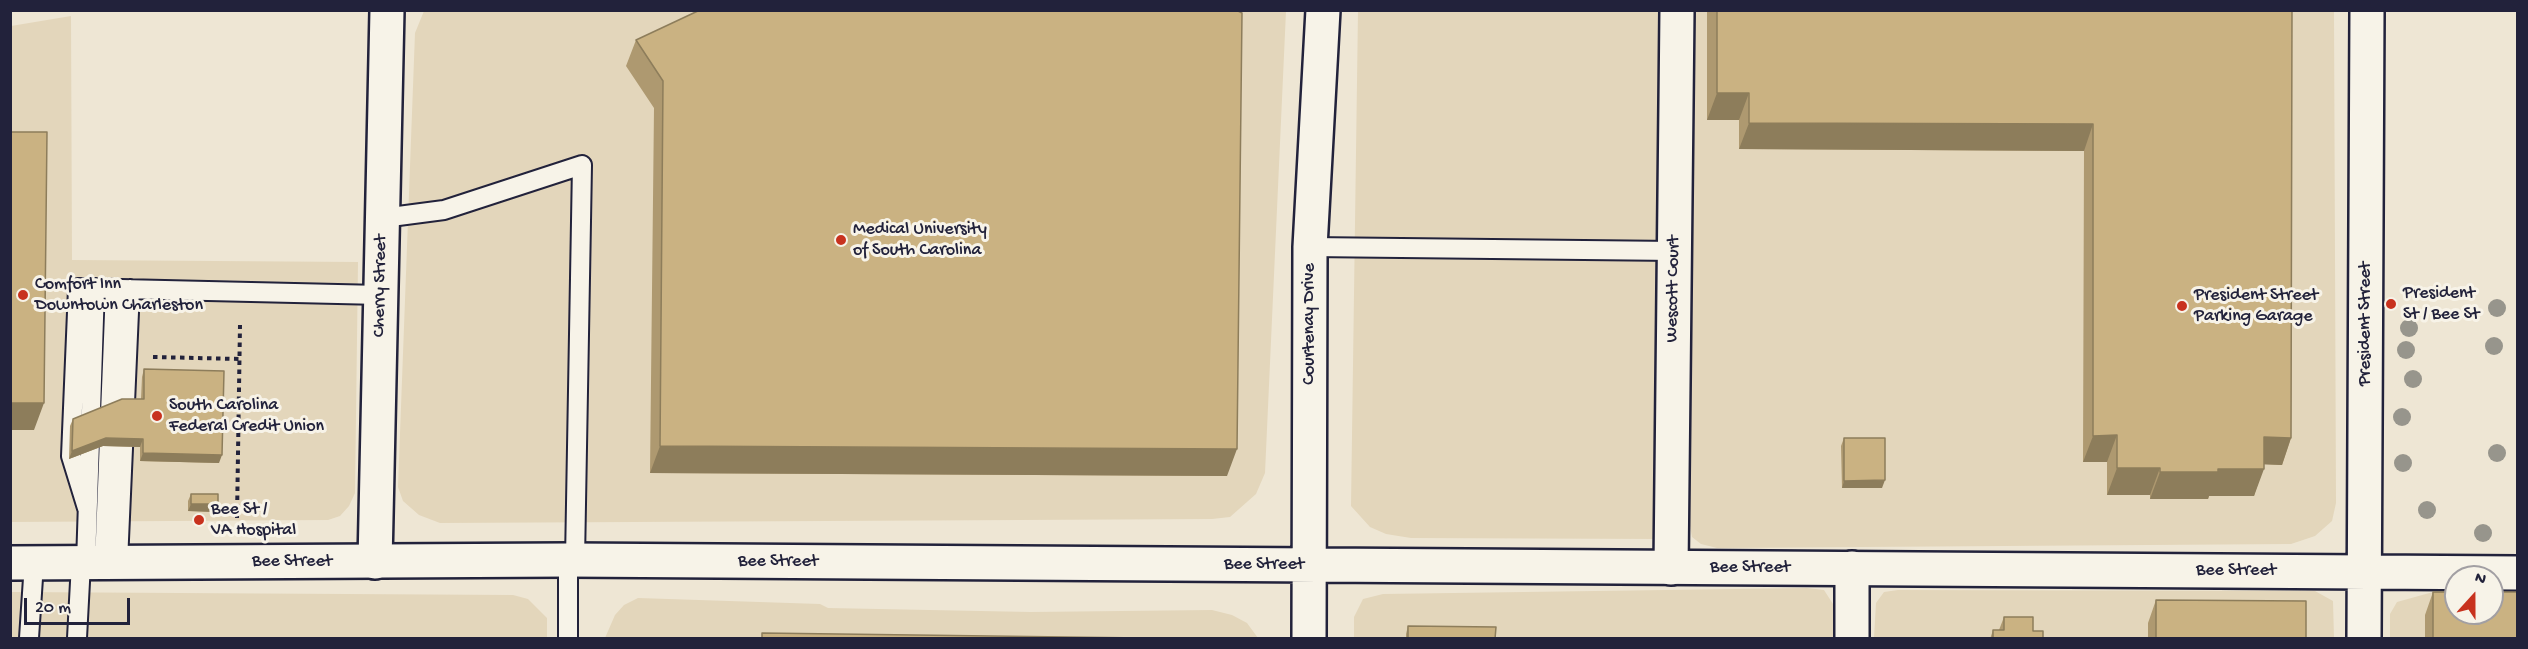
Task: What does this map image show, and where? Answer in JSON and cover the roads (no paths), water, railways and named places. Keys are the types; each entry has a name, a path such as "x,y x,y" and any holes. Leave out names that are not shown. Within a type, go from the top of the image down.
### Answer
{"street":[{"name":"Cherry Street","path":"375,562 387,10"},
{"name":"Courtenay Drive","path":"1309,639 1310,248 1323,10"},
{"name":"Wescott Court","path":"1671,568 1677,10"},
{"name":"President Street","path":"2364,639 2367,10"},
{"name":"Bee Street","path":"22,563 571,560 2517,573"},
{"path":"1851,568 1852,639"}],"lane":[{"path":"383,218 444,210 582,165 568,639"},
{"path":"1310,248 1675,251"},
{"path":"97,563 87,508 87,288 381,295"},
{"path":"77,639 97,563 123,289"},
{"path":"22,563 29,639"}],"place":[{"name":"Medical University of South Carolina","path":"841,240"},
{"name":"Comfort Inn Downtown Charleston","path":"23,295"},
{"name":"President St / Bee St","path":"2391,304"},
{"name":"President Street Parking Garage","path":"2182,306"},
{"name":"South Carolina Federal Credit Union","path":"157,416"},
{"name":"Bee St / VA Hospital","path":"199,520"}]}
